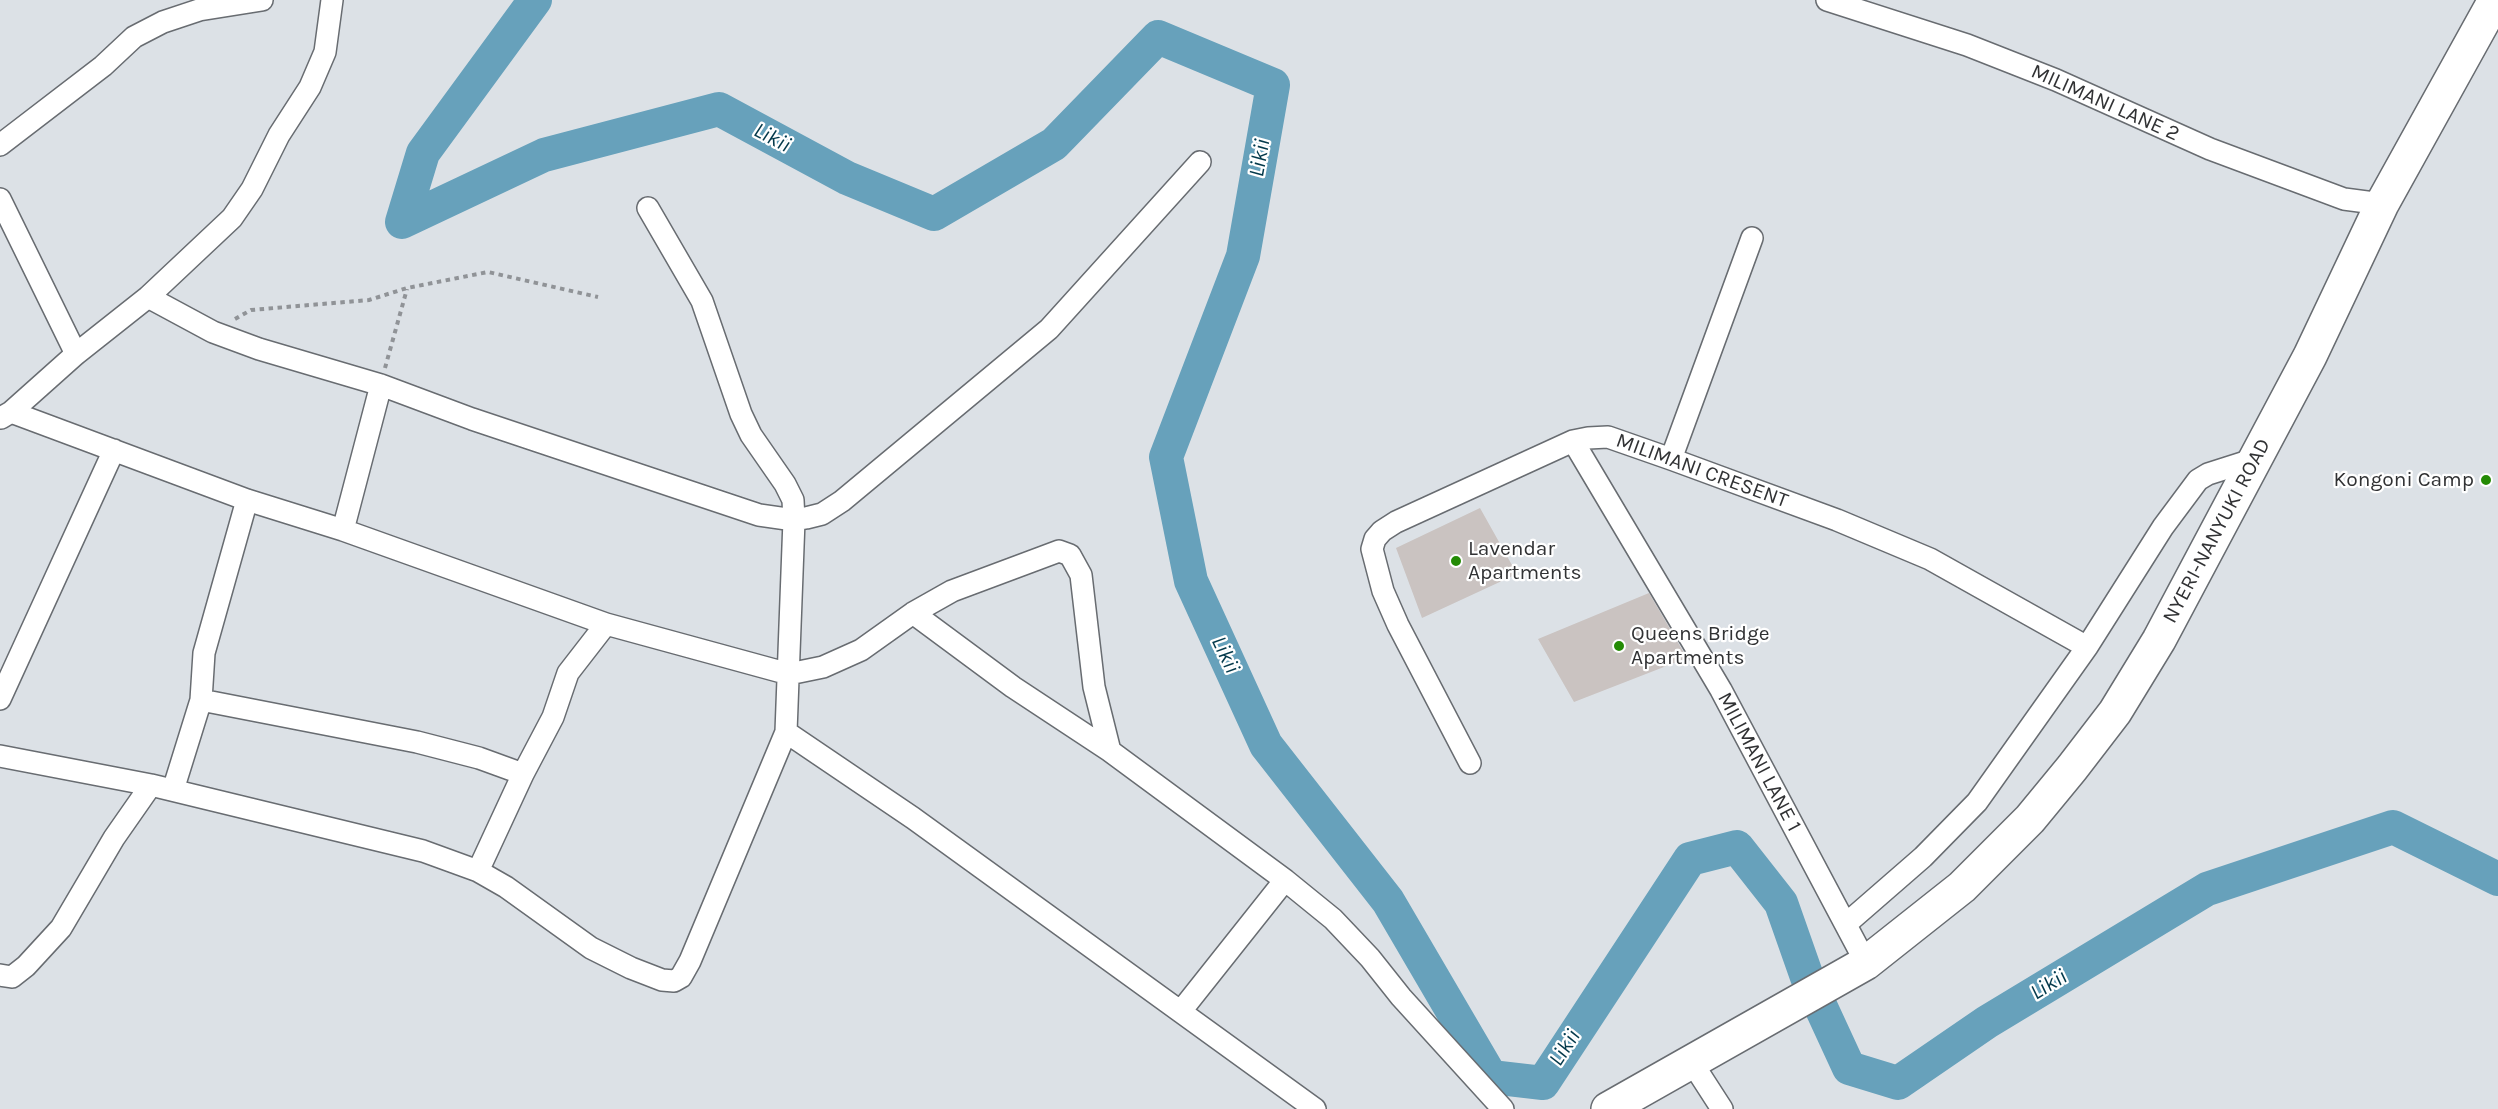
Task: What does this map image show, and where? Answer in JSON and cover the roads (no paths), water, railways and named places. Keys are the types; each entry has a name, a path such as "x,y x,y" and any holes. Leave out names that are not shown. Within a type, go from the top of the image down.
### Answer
{"highway":[{"name":"NYERI-NANYUKI ROAD","path":"1691,1062 1866,963 1962,887 2030,819 2115,712 2159,640 2310,356 2382,204 2495,0"},
{"path":"1608,1109 1691,1062"}],"street":[{"path":"0,145 102,66 134,37 163,22 199,10 262,0"},
{"path":"6,415 76,354 148,297 232,218 252,189 279,135 310,87 318,70 325,51 332,0"},
{"name":"MILIMANI LANE 2","path":"1827,0 1967,45 2056,80 2210,149 2344,199 2382,204"},
{"path":"148,297 213,332 259,349 381,385 472,419 759,515 794,519 822,514 842,501 1049,329 1200,162"},
{"path":"0,199 76,354"},
{"path":"0,756 151,785 423,851 478,871 506,887 591,948 631,968 662,980 674,981 681,977 690,961 786,732 794,519 793,500 751,435 741,414 702,300 648,208"},
{"path":"1671,459 1752,238"},
{"path":"343,530 381,385"},
{"path":"6,415 114,450 247,500 343,530 606,624 789,674 823,667 861,650 913,613 952,591 1043,556 1059,552 1070,555 1081,575 1094,687 1110,752"},
{"name":"MILIMANI CRESENT","path":"1470,763 1398,626 1383,591 1372,549 1375,539 1382,531 1396,522 1573,441 1598,436 1608,437 1671,459 1837,520 1930,559 2087,647"},
{"name":"MILIMANI LANE 1","path":"1573,441 1727,700 1866,963"},
{"path":"0,699 114,450"},
{"path":"1846,924 1923,857 1977,802 2087,647 2163,527 2198,480 2208,474 2255,459"},
{"path":"173,790 201,700 204,653 247,500"},
{"path":"913,613 1013,687 1110,752 1285,880 1333,919 1503,1109"},
{"path":"478,871 523,774 553,717 568,673 606,624"},
{"path":"201,700 417,742 479,758 523,774"},
{"path":"786,732 913,818 1316,1109"},
{"path":"4,979 26,966 61,928 114,838 151,785"},
{"path":"1181,1011 1285,880"},
{"path":"1691,1062 1722,1109"}],"waterway":[{"name":"Likii","path":"535,0 423,153 402,222 544,155 719,109 847,178 934,214 1054,144 1158,37 1273,85 1243,256 1166,457 1191,581 1266,745 1388,901 1491,1077 1543,1083 1690,859 1737,847 1781,903 1807,977 1849,1068 1898,1083 1987,1022 2207,889 2393,827 2498,879"}],"place":[{"name":"Kongoni Camp","path":"2486,480"},
{"name":"Lavendar Apartments","path":"1456,561"},
{"name":"Queens Bridge Apartments","path":"1619,646"}]}
